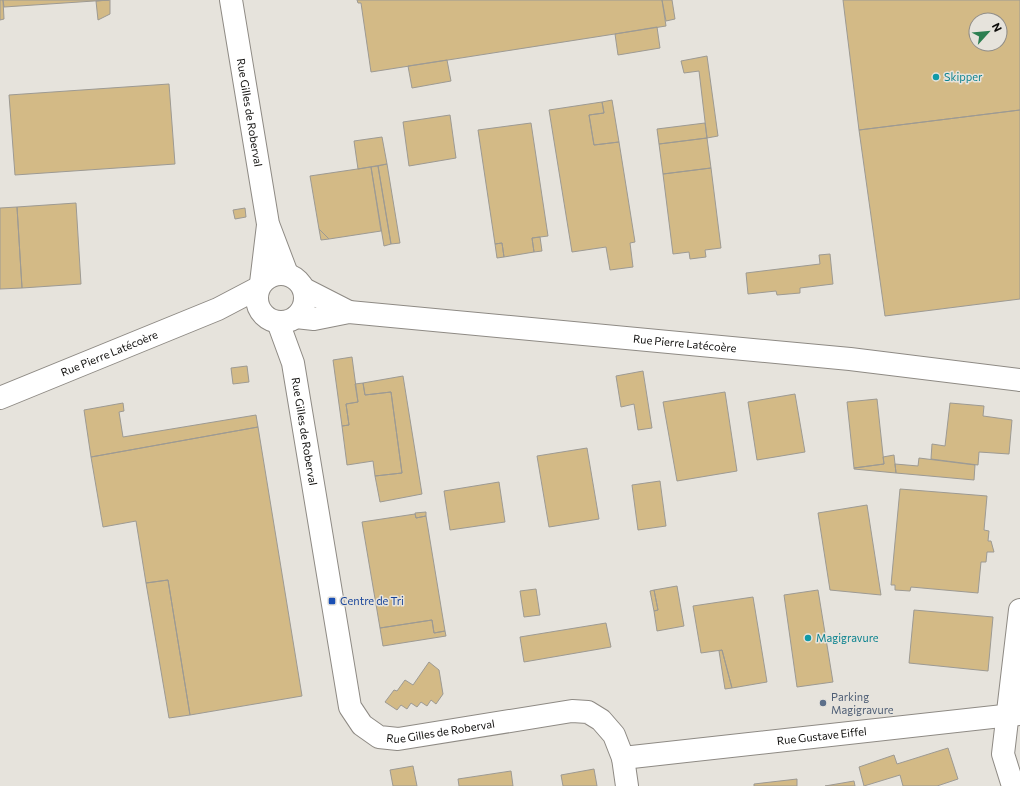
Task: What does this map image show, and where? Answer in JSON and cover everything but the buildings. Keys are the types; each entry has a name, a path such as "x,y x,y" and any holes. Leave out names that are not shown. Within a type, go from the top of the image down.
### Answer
{"street":[{"name":"Rue Gilles de Roberval","path":"231,0 268,224 288,274"},
{"name":"Rue Gilles de Roberval","path":"259,292 268,224"},
{"path":"273,274 288,274 300,282 297,310 270,320 262,314 259,292 266,278 273,274"},
{"name":"Rue Pierre Latécoère","path":"0,398 259,292"},
{"name":"Rue Gilles de Roberval","path":"297,310 293,363 350,707 362,725 379,737 398,739 572,711 588,712 601,720 614,735 623,758 628,786"},
{"name":"Rue Pierre Latécoère","path":"297,310 314,319 349,312"},
{"name":"Rue Pierre Latécoère","path":"297,310 349,312 850,359 1020,380"},
{"path":"1013,786 1003,754 1014,715 1020,610"},
{"name":"Rue Gustave Eiffel","path":"623,758 1014,715"}],"place":[{"name":"Skipper","path":"936,77"},
{"name":"Centre de Tri","path":"332,601"},
{"name":"Magigravure","path":"808,638"},
{"name":"Parking Magigravure","path":"823,703"}]}
